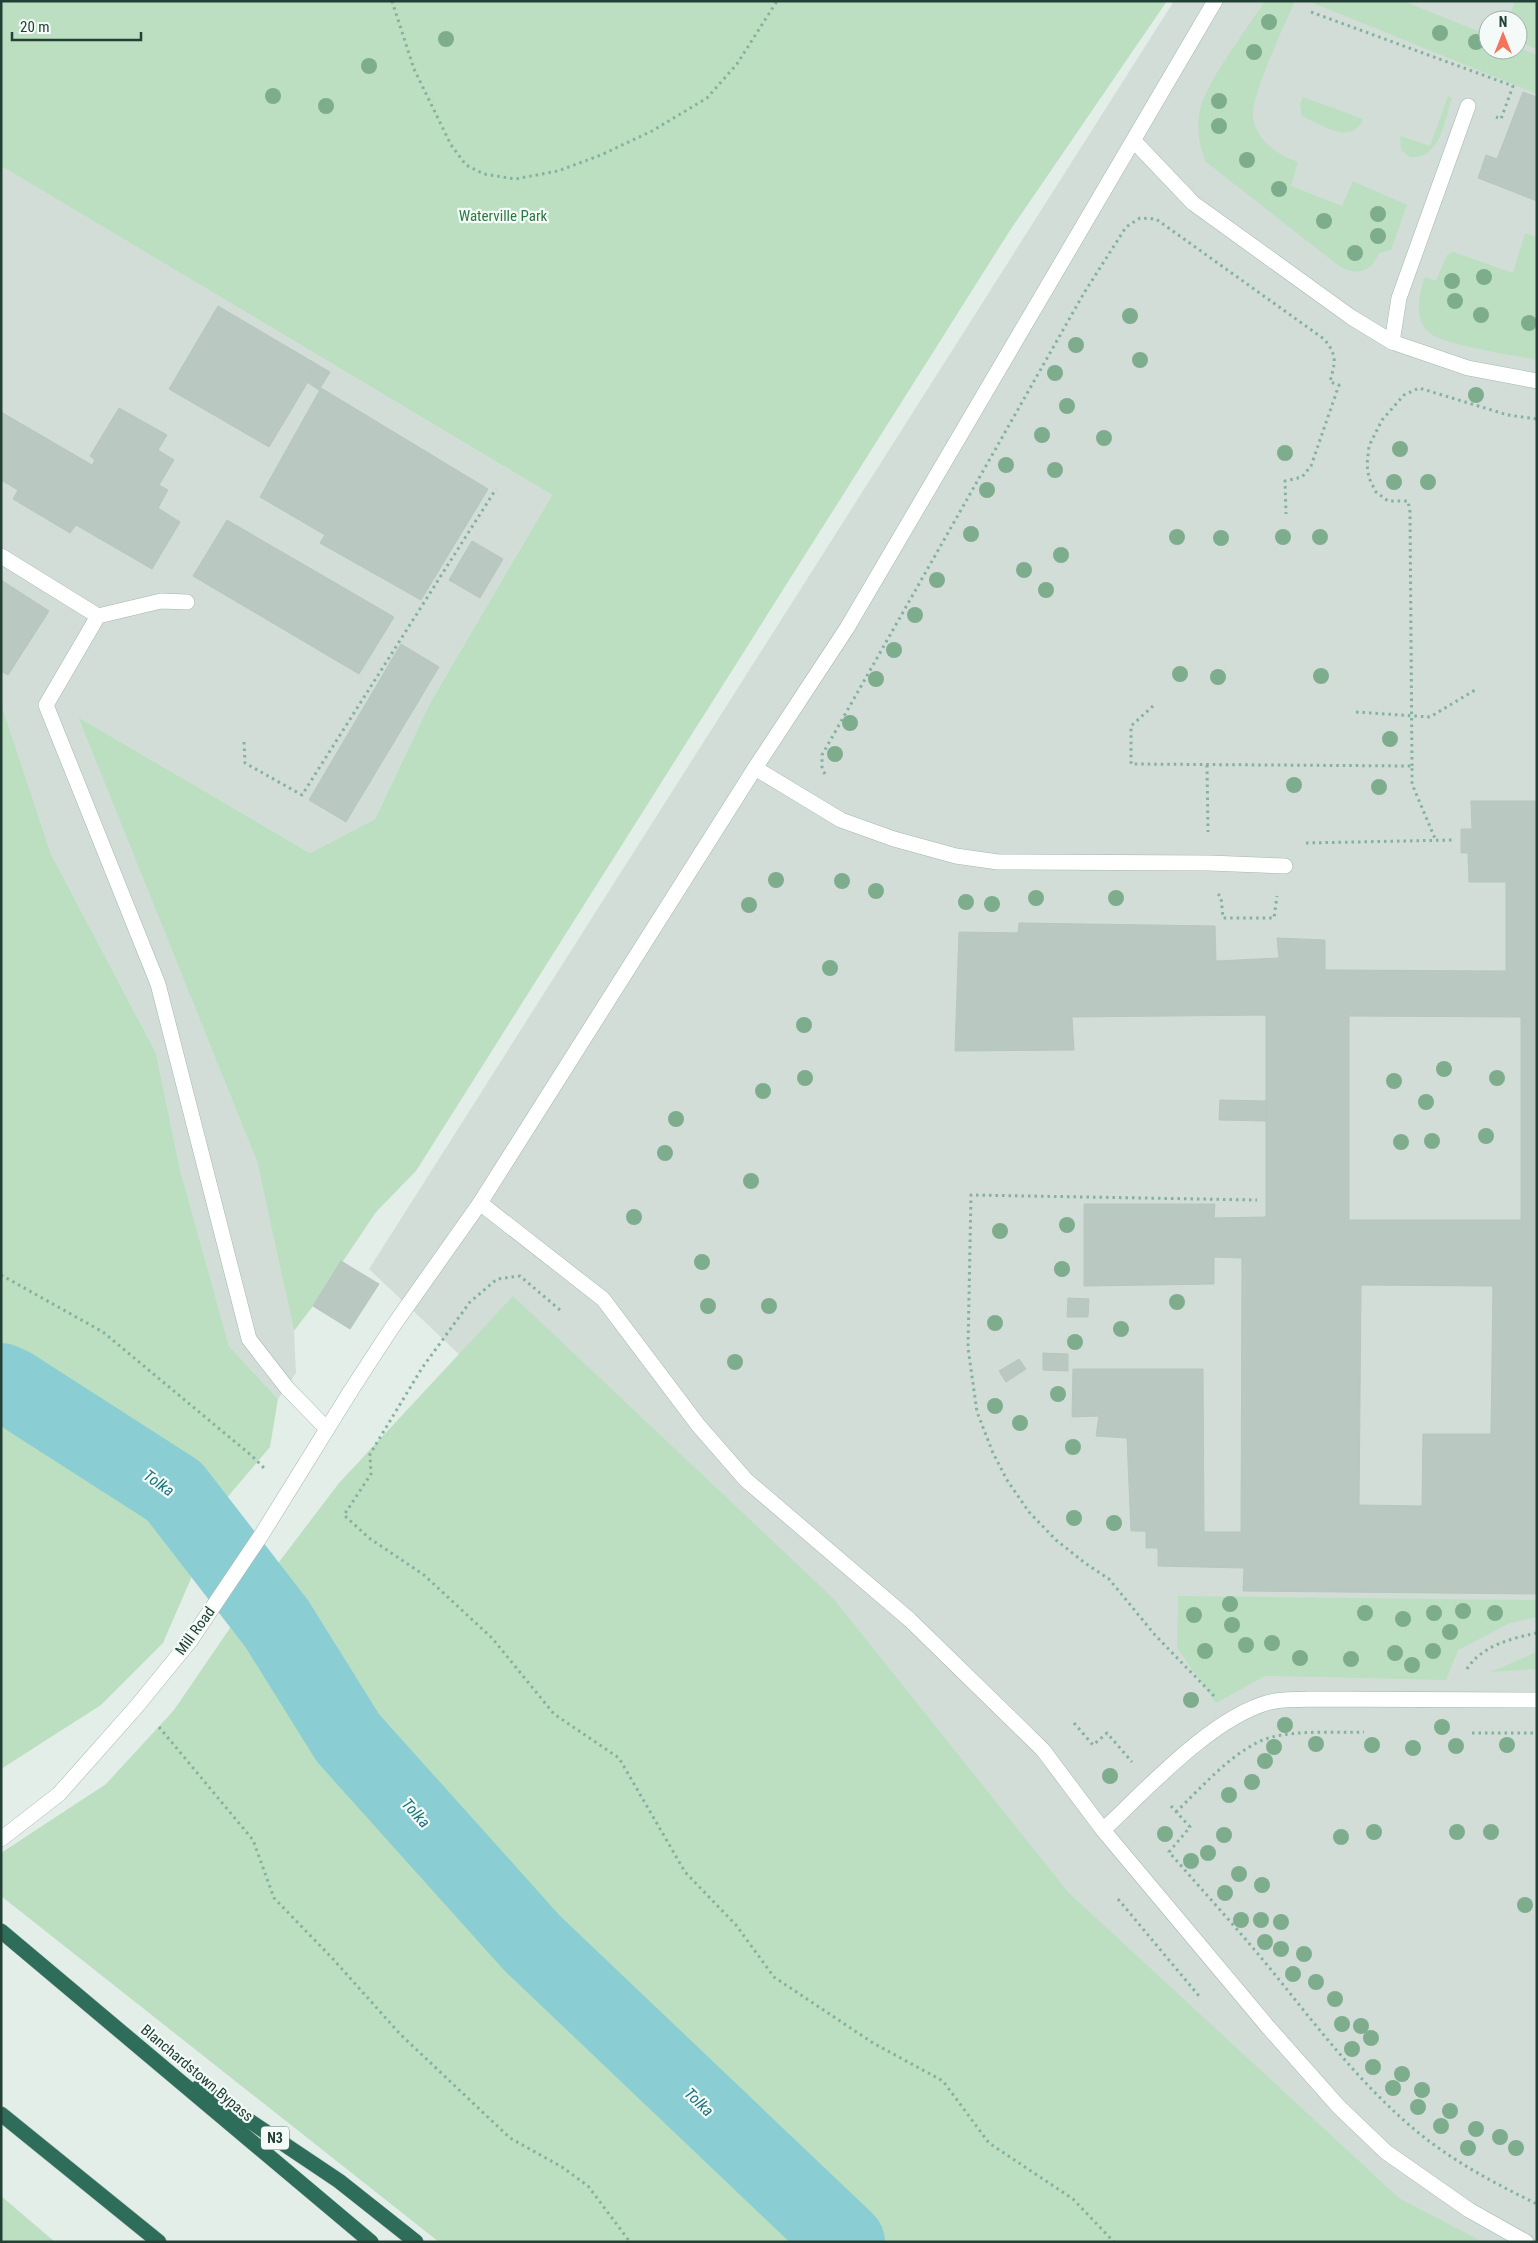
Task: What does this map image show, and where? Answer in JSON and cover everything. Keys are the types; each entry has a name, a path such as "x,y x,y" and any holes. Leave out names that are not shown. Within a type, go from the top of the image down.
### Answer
{"highway":[{"name":"Blanchardstown Bypass","path":"3,1933 371,2242"},
{"name":"N3","path":"130,2040 338,2181 416,2242"},
{"path":"1,2114 159,2242"}],"street":[{"name":"Mill Road","path":"1,1838 59,1794 137,1706 190,1640 262,1534 390,1329 480,1203 755,768 846,628 1215,1"},
{"path":"1392,342 1399,298 1468,106"},
{"path":"1134,141 1193,204 1351,317 1392,342 1468,368 1537,381"},
{"path":"1,556 98,616"},
{"path":"187,602 161,601 98,616 78,647 46,705 158,984 249,1339 287,1388 327,1429"},
{"path":"755,768 841,820 951,855 998,862 1209,863 1285,866"},
{"path":"480,1203 602,1300 698,1425 746,1480 910,1620 1043,1750 1103,1830 1268,2026 1346,2114 1386,2152 1469,2210 1526,2242"},
{"path":"1103,1830 1207,1735 1229,1719 1271,1702 1308,1699 1537,1700"}],"path":[{"path":"392,1 414,69 451,145 466,165 484,174 515,179 551,173 601,155 652,131 707,98 737,64 777,1"},
{"path":"1312,12 1513,86 1501,119 1468,106"},
{"path":"828,778 822,769 822,755 1084,293 1126,227 1140,218 1156,219 1324,339 1334,351 1335,361 1330,382 1339,386 1312,466 1302,478 1285,481 1286,514"},
{"path":"1436,841 1412,784 1410,512 1408,501 1388,501 1376,492 1367,465 1370,446 1382,420 1404,395 1418,388 1508,415 1537,419"},
{"path":"244,742 245,763 302,795 496,489"},
{"path":"1356,712 1430,716 1475,690"},
{"path":"1153,706 1131,726 1131,764 1412,766"},
{"path":"1206,765 1209,863"},
{"path":"1222,1693 1215,1697 1155,1635 1109,1579 1085,1564 1056,1540 1029,1512 1007,1480 993,1453 978,1412 970,1363 968,1331 971,1195 1257,1200"},
{"path":"1,1275 103,1332 252,1456 288,1492"},
{"path":"560,1310 520,1276 497,1279 470,1302 422,1368 370,1454 371,1474 344,1515 369,1538 424,1575 492,1638 554,1714 619,1758 685,1872 736,1924 774,1977 872,2043 943,2082 989,2143 1073,2198 1114,2242"},
{"path":"1455,1700 1464,1675 1478,1657 1495,1646 1537,1633"},
{"path":"137,1706 162,1730 253,1840 274,1898 333,1959 400,2034 510,2138 562,2167 588,2186 630,2242"},
{"path":"1074,1723 1093,1745 1107,1733 1190,1827 1169,1852 1267,1964 1338,2053 1377,2094 1420,2134 1478,2175 1537,2204"},
{"path":"1176,1812 1235,1758 1262,1740 1289,1735 1367,1732"},
{"path":"1467,1733 1537,1733"}],"shaded area":[{"path":"1174,1 1537,1 1537,2242 1397,2242 369,1269"},
{"path":"1,166 552,495 430,703 375,819 310,853 78,717 257,1162 294,1331 296,1373 278,1399 229,1346 180,1169 156,1053 51,854 1,703"}],"green space":[{"name":"Waterville Park","path":"1,1 1167,1 1009,232 416,1171 376,1212 294,1331 257,1162 78,717 310,853 375,819 430,703 552,495 1,166"},
{"path":"1265,1 1295,1 1262,78 1253,118 1259,134 1270,146 1298,162 1291,186 1342,206 1353,181 1407,205 1391,250 1379,253 1372,265 1363,271 1352,271 1339,266 1206,162 1200,143 1198,123 1204,98 1228,55"},
{"path":"1308,1 1403,1 1478,31 1478,60 1528,60 1528,51 1537,55 1537,94"},
{"path":"1515,1 1537,1 1537,49 1528,45 1528,10 1512,10"},
{"path":"1448,96 1452,98 1444,127 1435,146 1420,156 1410,157 1401,150 1400,136 1430,146"},
{"path":"1303,97 1363,119 1358,127 1352,131 1345,132 1330,129 1302,116 1300,105"},
{"path":"1525,233 1535,237 1537,233 1537,360 1482,350 1452,342 1431,334 1425,329 1419,315 1419,299 1425,277 1436,281 1447,255 1453,252 1513,273"},
{"path":"1,703 51,854 156,1053 180,1169 229,1346 278,1399 270,1447 225,1500 163,1643 101,1705 1,1769"},
{"path":"513,1296 833,1598 1068,1892 1399,2198 1483,2242 439,2242 1,1896 1,1853 106,1784 174,1710 241,1612 339,1483"},
{"path":"1178,1596 1537,1600 1537,1617 1510,1623 1458,1650 1446,1680 1265,1676 1216,1703 1177,1648"},
{"path":"1537,1652 1537,1669 1490,1672"},
{"path":"1,2196 55,2242 1,2242"}],"building":[{"path":"1523,92 1537,97 1537,201 1478,178 1486,155 1497,159"},
{"path":"218,306 318,365 269,447 169,389"},
{"path":"318,365 330,372 319,390 307,382"},
{"path":"321,388 488,489 421,600 320,543 325,535 260,497"},
{"path":"119,408 167,435 158,450 174,460 159,485 168,490 158,508 180,522 152,569 76,525 70,533 13,499 18,490 1,480 1,412 92,465 95,460 90,456"},
{"path":"227,520 394,617 359,674 193,576"},
{"path":"472,541 503,559 480,598 449,580"},
{"path":"1,580 49,611 8,675 1,671"},
{"path":"401,644 439,667 346,822 309,800"},
{"path":"1471,801 1537,801 1537,1594 1243,1591 1244,1568 1158,1566 1158,1548 1146,1548 1146,1531 1131,1531 1127,1438 1096,1436 1099,1416 1072,1417 1073,1369 1203,1369 1204,1532 1241,1532 1242,1258 1214,1257 1214,1284 1084,1286 1084,1204 1215,1204 1214,1218 1266,1217 1266,1015 1072,1017 1074,1050 955,1051 959,932 1018,933 1019,923 1215,926 1216,961 1279,958 1277,938 1325,940 1325,970 1506,971 1506,882 1469,882 1468,853 1461,853 1461,829 1472,829","holes":["1349,1016 1521,1017 1521,1220 1349,1220","1361,1285 1493,1286 1491,1434 1423,1434 1422,1506 1359,1505"]},
{"path":"1220,1100 1267,1101 1266,1121 1219,1120"},
{"path":"341,1261 379,1284 350,1329 313,1306"},
{"path":"1068,1298 1089,1299 1088,1317 1067,1317"},
{"path":"1043,1353 1068,1354 1068,1371 1043,1370"},
{"path":"1019,1359 1026,1369 1006,1382 999,1371"}],"waterway":[{"name":"Tolka","path":"1,1382 12,1387 174,1491 277,1624 348,1738 532,1943 846,2242"}]}
